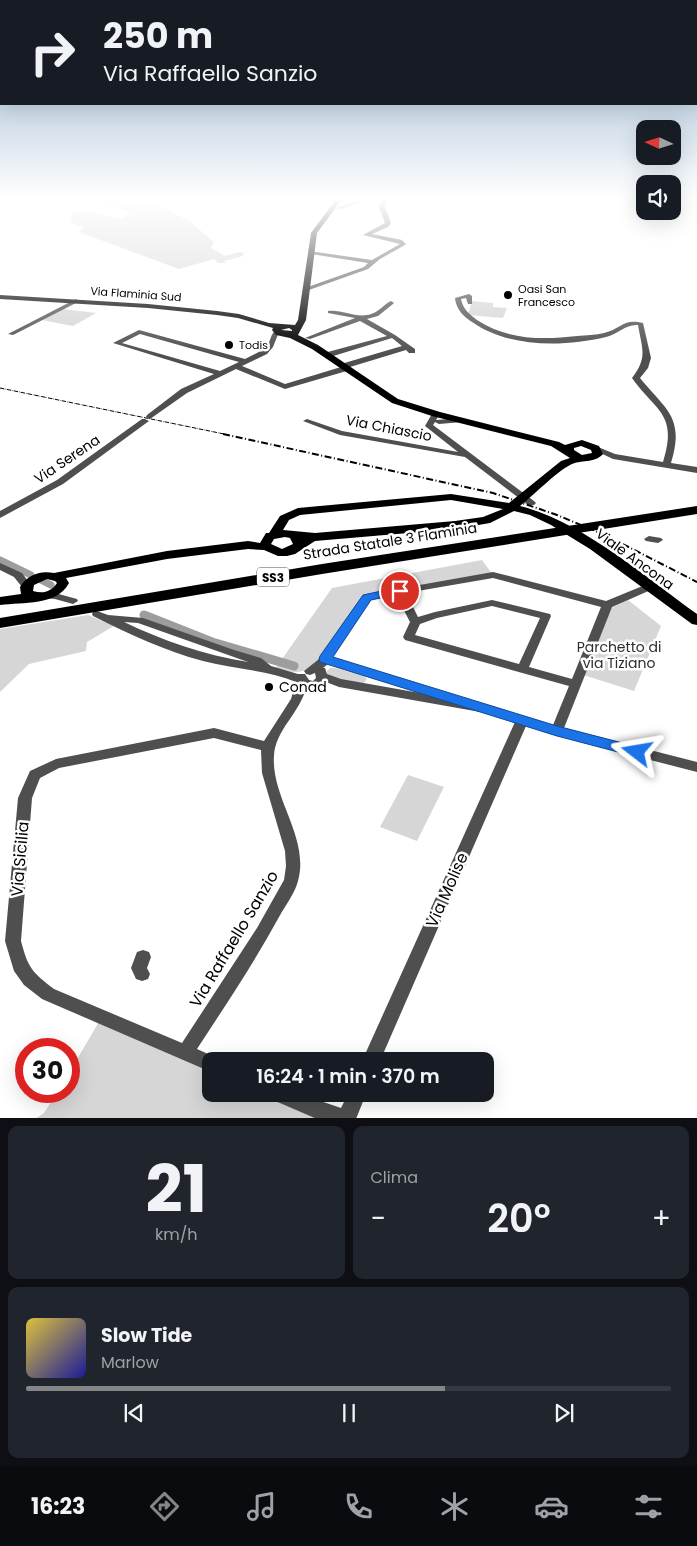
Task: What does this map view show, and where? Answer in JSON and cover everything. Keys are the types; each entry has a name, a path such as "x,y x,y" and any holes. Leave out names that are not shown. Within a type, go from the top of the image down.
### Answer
{"highway":[{"name":"Strada Statale 3 Flaminia","path":"599,523 697,505"},
{"name":"Strada Statale 3 Flaminia","path":"0,617 548,528 697,510"},
{"name":"Strada Statale 3 Flaminia","path":"0,623 548,528"}],"main road":[{"path":"309,340 302,319 312,250"},
{"name":"Via Flaminia Sud","path":"2,296 224,314 283,331"},
{"path":"283,331 302,319"},
{"path":"283,331 309,340 390,398 436,422 459,420 555,444 570,454"},
{"path":"0,599 41,596 59,584 90,569 167,555 248,545 282,537 316,537 455,525 486,520 498,516 515,505 582,443 592,446 596,454"},
{"name":"Viale Ancona","path":"282,537 287,516 298,512 439,497 465,498 498,504 548,528 594,546 697,621"},
{"path":"0,599 26,581 47,575 59,584"},
{"path":"26,581 27,593 41,596"}],"street":[{"path":"313,250 372,262"},
{"path":"307,289 366,268 372,262 392,250"},
{"path":"470,303 469,296 458,298 460,309 475,322 493,333 526,341 554,341 592,337 611,333 628,322 641,324 647,358 644,368 636,378 659,404 674,430 673,444 666,465"},
{"path":"11,334 76,301"},
{"path":"309,340 360,318 376,315 391,303"},
{"path":"236,366 286,387 345,367 410,349 393,336 360,318 330,312"},
{"name":"Via Serena","path":"0,515 60,482 148,419 184,390 236,366 269,348 283,331"},
{"path":"220,373 116,343 138,332 245,361"},
{"path":"327,354 393,336"},
{"name":"Via Chiascio","path":"306,421 340,433 462,455 467,454"},
{"path":"436,422 467,454 531,503"},
{"path":"596,454 697,470"},
{"path":"0,566 26,581"},
{"path":"268,747 298,698 367,597 493,575 608,605 649,587"},
{"path":"41,596 73,601 62,594 59,584"},
{"path":"400,591 415,622"},
{"path":"523,668 546,616 492,603 435,614 415,622 409,637 575,684"},
{"path":"559,726 608,605"},
{"path":"102,616 154,640 201,656 285,674 487,709"},
{"path":"324,661 612,746 697,767"},
{"name":"Via Molise","path":"375,1052 522,720"},
{"name":"Via Sicilia","path":"202,1060 48,994 30,980 20,966 13,941 25,798 35,775 56,764 214,733 268,747"},
{"name":"Via Raffaello Sanzio","path":"185,1053 262,933 285,893 293,872 293,857 270,779 267,760 268,747"},
{"path":"142,974 139,968 143,957"},
{"path":"298,1102 347,1118 354,1102"}],"green space":[{"path":"128,250 215,250 225,256 239,252 244,253 243,256 224,261 226,263 218,263 214,259 179,269"},
{"path":"472,301 493,303 493,307 507,308 503,318 468,315"},
{"path":"63,309 96,313 73,326 42,320"},
{"path":"482,560 493,575 367,596 332,647 316,664 301,672 275,669 332,588"},
{"name":"Parchetto di via Tiziano","path":"628,600 661,626 634,691 580,674 611,608"},
{"path":"88,615 114,626 87,642 86,651 29,664 0,692 0,629"},
{"path":"330,668 364,676 367,679 364,683 360,684 327,676 327,671"},
{"path":"408,775 444,787 417,841 380,827"},
{"path":"100,1020 202,1068 202,1102 289,1102 348,1118 36,1118 44,1113 50,1103 80,1103 80,1054"}],"waterway":[{"path":"0,560 31,575"},
{"path":"39,579 51,585"},
{"path":"144,615 212,642 294,666"}],"railway":[{"path":"0,388 229,435"},
{"path":"223,434 493,493 557,515 605,535 697,582"}],"place":[{"name":"Oasi San Francesco","path":"508,295"},
{"name":"Todis","path":"229,345"},
{"name":"Conad","path":"269,687"}],"route":[{"path":"400,591 367,597 325,659 557,731 637,752"}]}
